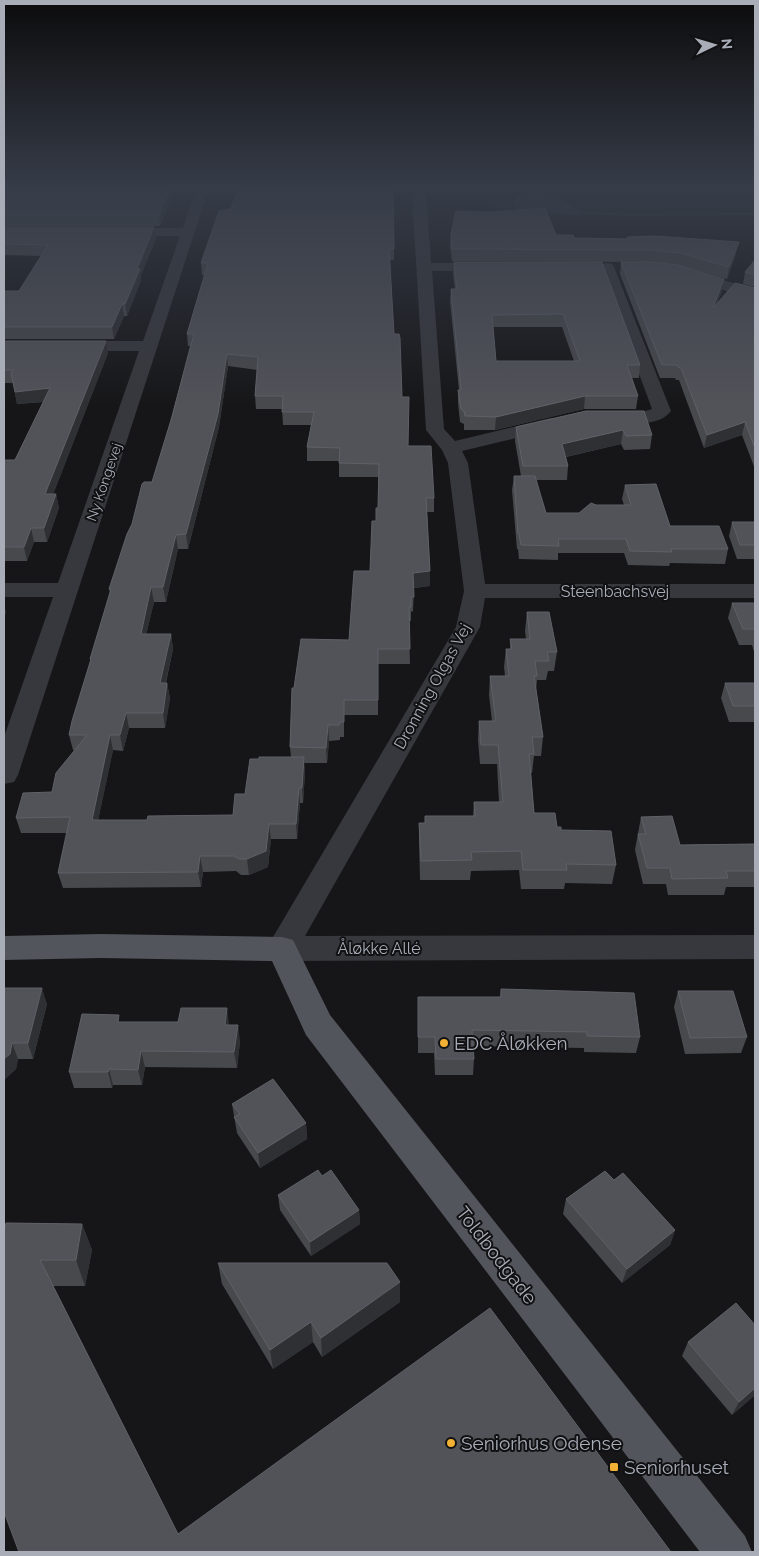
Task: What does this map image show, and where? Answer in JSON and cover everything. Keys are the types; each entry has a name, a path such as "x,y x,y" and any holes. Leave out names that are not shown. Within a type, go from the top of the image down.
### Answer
{"main road":[{"name":"Åløkke Allé","path":"4,948 101,946 282,949"},
{"name":"Toldbodgade","path":"282,949 318,1026 729,1552"}],"street":[{"name":"Ny Kongevej","path":"4,775 178,261"},
{"name":"Dronning Olgas Vej","path":"282,949 468,627 475,591 458,463 451,448 435,430 424,261"},
{"path":"424,267 503,267"},
{"path":"588,267 616,268 662,411 648,417 593,417"},
{"path":"677,272 755,294"},
{"path":"4,346 150,346"},
{"path":"451,448 565,421"},
{"path":"4,590 67,590"},
{"name":"Steenbachsvej","path":"475,591 755,591"},
{"name":"Åløkke Allé","path":"282,949 755,946"}],"building":[{"path":"38,261 140,261 137,269 140,269 125,304 122,304 112,327 4,327 4,291 19,291"},
{"path":"202,261 390,261 394,334 399,334 400,338 402,397 409,397 408,446 431,446 434,498 426,498 430,571 413,573 414,597 411,597 411,607 409,607 410,649 378,649 378,700 344,700 344,722 340,722 339,725 328,725 326,748 290,747 292,688 294,688 301,639 349,640 354,571 370,571 372,521 376,521 376,508 378,508 379,464 339,463 340,448 307,447 314,412 282,412 283,396 255,396 258,357 227,354 218,414 186,534 176,535 163,587 151,587 141,634 171,634 160,683 167,683 163,713 126,713 120,735 110,735 92,820 147,820 148,816 233,815 235,794 245,794 250,759 259,759 259,757 304,757 302,788 299,788 296,824 269,824 266,851 247,859 239,859 234,856 200,856 198,872 58,873 70,817 16,818 23,793 52,792 56,773 87,735 69,735 111,589 109,589 132,524 142,484 144,482 152,482 171,420 194,334 187,334 208,263 201,263"},
{"path":"707,261 732,261 729,267"},
{"path":"754,261 755,261 755,275 745,272"},
{"path":"454,262 602,262 640,365 627,365 638,396 585,396 496,417 465,416 464,411 461,409 458,390 461,390 451,289 457,289","holes":["563,314 580,361 496,361 492,315"]},
{"path":"621,262 651,262 678,265 724,279 713,308 735,283 755,288 755,448 745,422 707,435 681,368 677,365 662,365"},
{"path":"4,341 106,341 45,494 56,494 44,528 31,528 24,547 4,547 4,462 5,460 15,460 50,388 15,392 11,373 13,370 4,370"},
{"path":"586,411 644,411 652,435 626,436 623,430 562,444 568,466 523,466 516,427"},
{"path":"514,476 535,476 546,513 579,513 591,503 596,505 631,505 625,485 656,484 670,526 719,526 728,549 671,549 672,552 630,551 626,539 558,539 559,546 521,545 518,534"},
{"path":"732,522 755,522 755,545 740,545"},
{"path":"732,603 755,603 755,629 743,629"},
{"path":"527,612 549,612 557,652 547,652 549,661 535,661 537,676 534,676 543,737 532,737 534,754 529,754 534,813 555,813 557,827 561,827 561,830 611,831 616,865 566,864 567,870 523,870 521,851 471,852 472,860 421,861 419,823 425,823 425,816 475,816 474,802 503,802 498,745 481,745 479,721 496,721 490,676 509,676 506,649 512,649 510,639 530,639"},
{"path":"725,683 755,683 755,706 733,706"},
{"path":"672,816 680,845 755,844 755,871 726,871 728,878 672,879 670,868 647,868 638,834 646,834 641,817"},
{"path":"4,988 42,988 28,1043 12,1043 10,1054 4,1059"},
{"path":"501,989 634,993 640,1037 587,1036 587,1032 472,1030 474,1059 436,1059 435,1037 418,1037 418,997 501,997"},
{"path":"678,991 733,991 747,1037 690,1038"},
{"path":"181,1008 227,1008 225,1025 238,1025 234,1052 141,1051 138,1070 109,1069 108,1072 69,1072 82,1014 119,1015 118,1022 178,1022"},
{"path":"273,1079 306,1123 258,1153 234,1117 240,1114 232,1104"},
{"path":"318,1170 322,1176 331,1170 359,1210 310,1242 278,1195"},
{"path":"605,1171 614,1180 623,1173 675,1230 627,1269 566,1199"},
{"path":"6,1223 82,1224 76,1260 40,1260 178,1534 490,1308 671,1552 19,1552 4,1512 4,1232"},
{"path":"218,1263 387,1263 400,1282 321,1338 311,1322 270,1350"},
{"path":"736,1303 755,1325 755,1388 739,1402 688,1342"}],"place":[{"name":"EDC Åløkken","path":"444,1043"},
{"name":"Seniorhus Odense","path":"451,1443"},
{"name":"Seniorhuset","path":"614,1467"}]}
